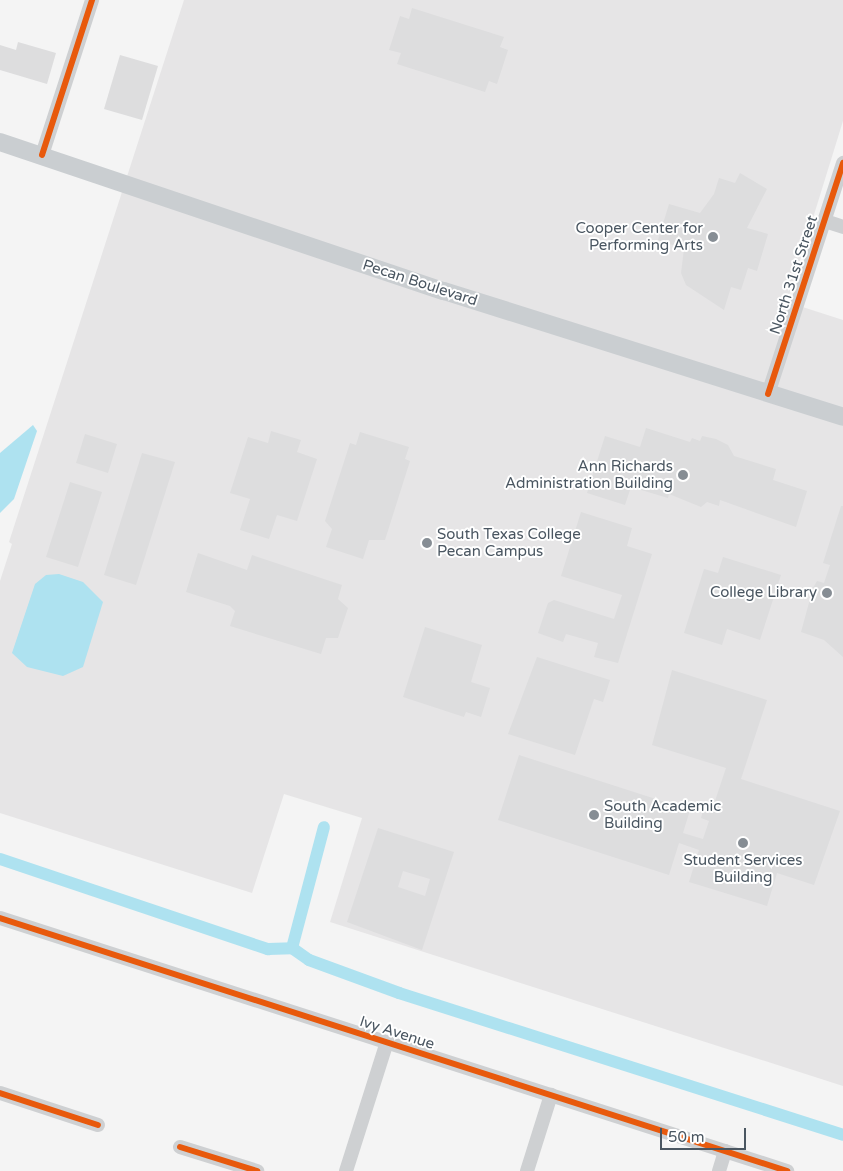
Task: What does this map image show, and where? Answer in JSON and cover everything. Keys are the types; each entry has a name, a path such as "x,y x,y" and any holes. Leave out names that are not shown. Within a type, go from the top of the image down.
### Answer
{"main road":[{"name":"Pecan Boulevard","path":"0,142 843,417"}],"street":[{"path":"42,155 92,0"},
{"name":"North 31st Street","path":"768,394 843,163"},
{"path":"825,221 843,227"},
{"name":"Ivy Avenue","path":"0,918 787,1171"},
{"path":"346,1171 387,1042"},
{"path":"0,1093 98,1125"},
{"path":"528,1171 551,1095"},
{"path":"180,1147 257,1171"},
{"path":"719,1171 725,1151"}],"shaded area":[{"name":"South Texas College Pecan Campus","path":"184,0 843,0 843,121 787,302 843,320 843,1086 330,922 362,818 284,794 252,893 0,813 0,581 12,544 9,542"}],"water":[{"path":"33,425 37,431 14,499 0,513 0,453"},
{"path":"59,574 83,582 103,602 83,667 63,676 27,667 12,653 35,584 46,575"}],"building":[{"path":"412,8 504,37 500,47 508,50 497,84 489,81 485,92 397,64 401,53 389,50 400,16 409,19"},
{"path":"18,42 56,53 47,84 0,70 0,45 16,50"},
{"path":"120,55 158,66 142,120 104,109"},
{"name":"Cooper Center for Performing Arts","path":"740,173 767,189 747,228 768,234 757,271 748,268 741,290 731,287 724,310 686,285 681,273 684,249 658,240 669,204 700,213 714,194 719,178 735,183"},
{"name":"Ann Richards Administration Building","path":"646,428 690,442 692,438 700,441 702,436 716,439 728,445 734,456 776,469 773,480 807,491 796,527 720,500 719,506 707,502 701,507 669,494 668,498 631,487 625,505 587,493 605,436 640,447"},
{"path":"271,431 301,440 297,452 317,459 297,521 277,515 269,539 240,530 250,499 230,493 248,437 268,443"},
{"path":"360,432 409,447 405,459 410,461 385,540 369,540 363,559 326,547 332,529 325,521 350,443 356,445"},
{"path":"85,434 117,444 108,473 76,463"},
{"path":"142,453 175,462 136,585 104,575"},
{"path":"70,482 102,492 78,567 46,557"},
{"name":"College Library","path":"841,506 843,506 843,657 824,640 801,632 813,588 817,581 824,583 830,565 823,563"},
{"path":"581,512 632,528 627,546 652,554 618,663 594,657 598,643 566,634 563,642 538,633 548,603 554,600 614,619 622,595 561,576"},
{"path":"198,553 247,570 252,555 342,585 338,599 348,608 338,638 326,638 321,654 230,626 235,611 230,606 186,592"},
{"path":"723,557 781,575 760,640 727,629 722,645 684,633 704,569 718,573"},
{"path":"425,627 482,645 471,682 490,688 481,717 466,712 464,717 403,697"},
{"path":"537,657 610,680 603,702 594,699 575,755 508,734"},
{"path":"672,670 767,700 741,779 840,811 814,885 777,873 767,906 689,882 699,850 679,843 669,875 498,820 519,755 690,810 683,833 703,839 709,821 701,818 704,807 712,810 726,768 652,745"},
{"path":"378,828 454,852 422,950 347,922","holes":["403,871 430,879 425,896 398,887"]}],"waterway":[{"path":"0,859 268,949 292,948 324,827"},
{"path":"292,948 309,960 399,993 843,1135"}],"cycle path":[{"path":"42,155 92,0"},
{"path":"768,394 843,163"},
{"path":"0,918 787,1171"},
{"path":"0,1093 98,1125"},
{"path":"180,1147 257,1171"}],"place":[{"name":"Cooper Center for Performing Arts","path":"713,237"},
{"name":"Ann Richards Administration Building","path":"683,475"},
{"name":"South Texas College Pecan Campus","path":"427,543"},
{"name":"College Library","path":"827,593"},
{"name":"South Academic Building","path":"594,815"},
{"name":"Student Services Building","path":"743,843"}]}
